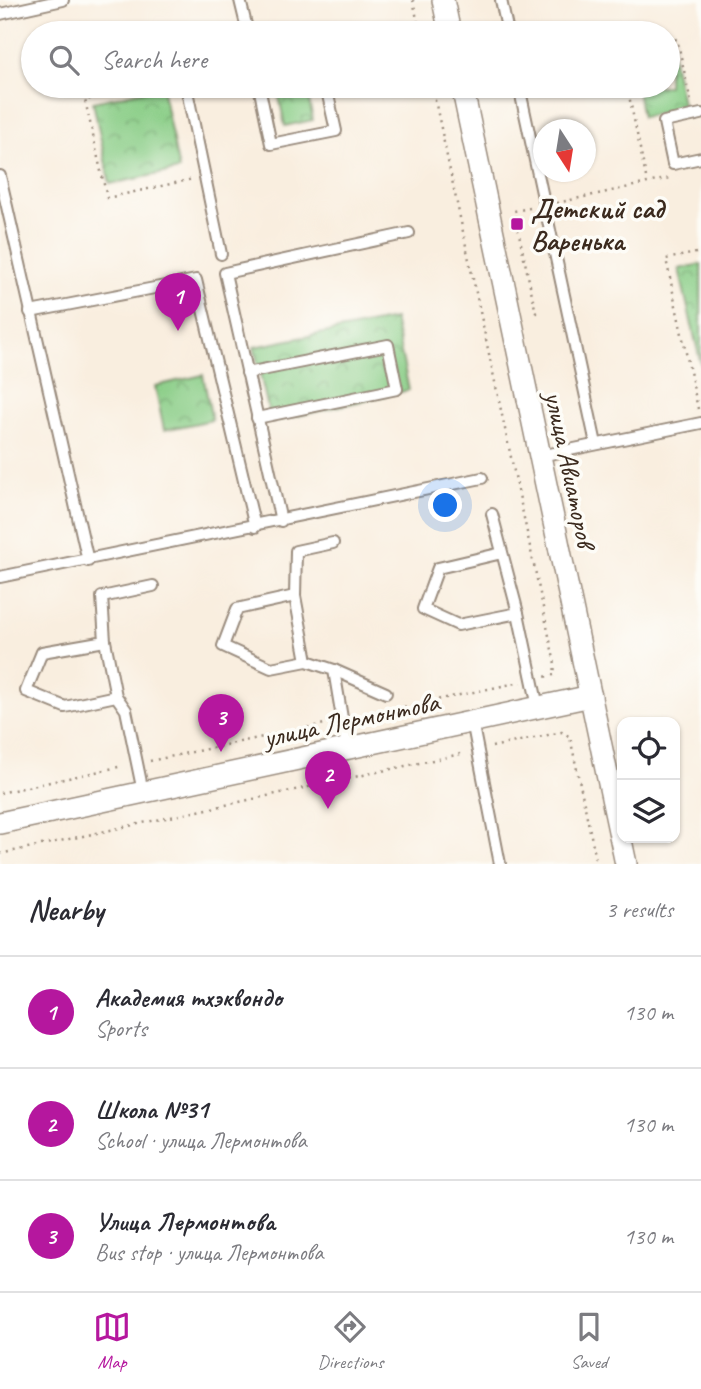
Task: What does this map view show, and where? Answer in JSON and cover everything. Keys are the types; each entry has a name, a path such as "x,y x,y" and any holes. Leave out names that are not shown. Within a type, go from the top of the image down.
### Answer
{"street":[{"path":"443,0 447,21"},
{"name":"улица Авиаторов","path":"465,98 626,864"},
{"name":"улица Лермонтова","path":"0,822 591,696"}],"lane":[{"path":"0,14 63,0"},
{"path":"240,0 245,21"},
{"path":"501,0 505,21"},
{"path":"189,98 221,254"},
{"path":"261,98 271,144 336,131 329,98"},
{"path":"522,98 596,444"},
{"path":"697,115 664,122 673,164 701,158"},
{"path":"0,176 88,561"},
{"path":"281,521 225,273 410,233"},
{"path":"30,312 196,280 255,527"},
{"path":"247,373 388,345 397,389 257,418"},
{"path":"540,456 701,423"},
{"path":"0,577 255,527 482,478"},
{"path":"492,514 518,613 538,707"},
{"path":"307,662 295,596 296,551 333,543"},
{"path":"502,554 438,568 423,609 458,625 518,613"},
{"path":"144,792 125,710 116,696 105,641 102,597 153,586"},
{"path":"295,596 237,609 223,646 271,668 307,662 334,670 386,693"},
{"path":"105,641 42,652 26,691 65,707 116,696"},
{"path":"334,670 347,748"},
{"path":"472,721 500,864"}],"path":[{"path":"413,0 417,21"},
{"path":"680,50 697,115"},
{"path":"94,98 85,100 107,198 205,176"},
{"path":"0,793 554,675 556,671 435,98"},
{"path":"629,98 647,183"},
{"path":"524,316 536,313 514,211 674,177"},
{"path":"701,252 666,259 701,423"},
{"path":"0,854 562,732 570,737 597,864"}],"green space":[{"path":"680,94 683,108 642,117 638,98 680,98"},
{"path":"111,98 164,98 179,170 110,184 93,102"},
{"path":"279,98 308,98 313,120 285,126"},
{"path":"701,264 701,365 679,269"},
{"path":"394,319 409,390 271,422 254,347"},
{"path":"203,375 212,420 164,430 155,386"}],"place":[{"name":"Детский сад Варенька","path":"517,224"},
{"name":"Академия тхэквондо","path":"178,331"},
{"name":"Улица Лермонтова","path":"221,752"},
{"name":"Школа №31","path":"328,809"}]}
